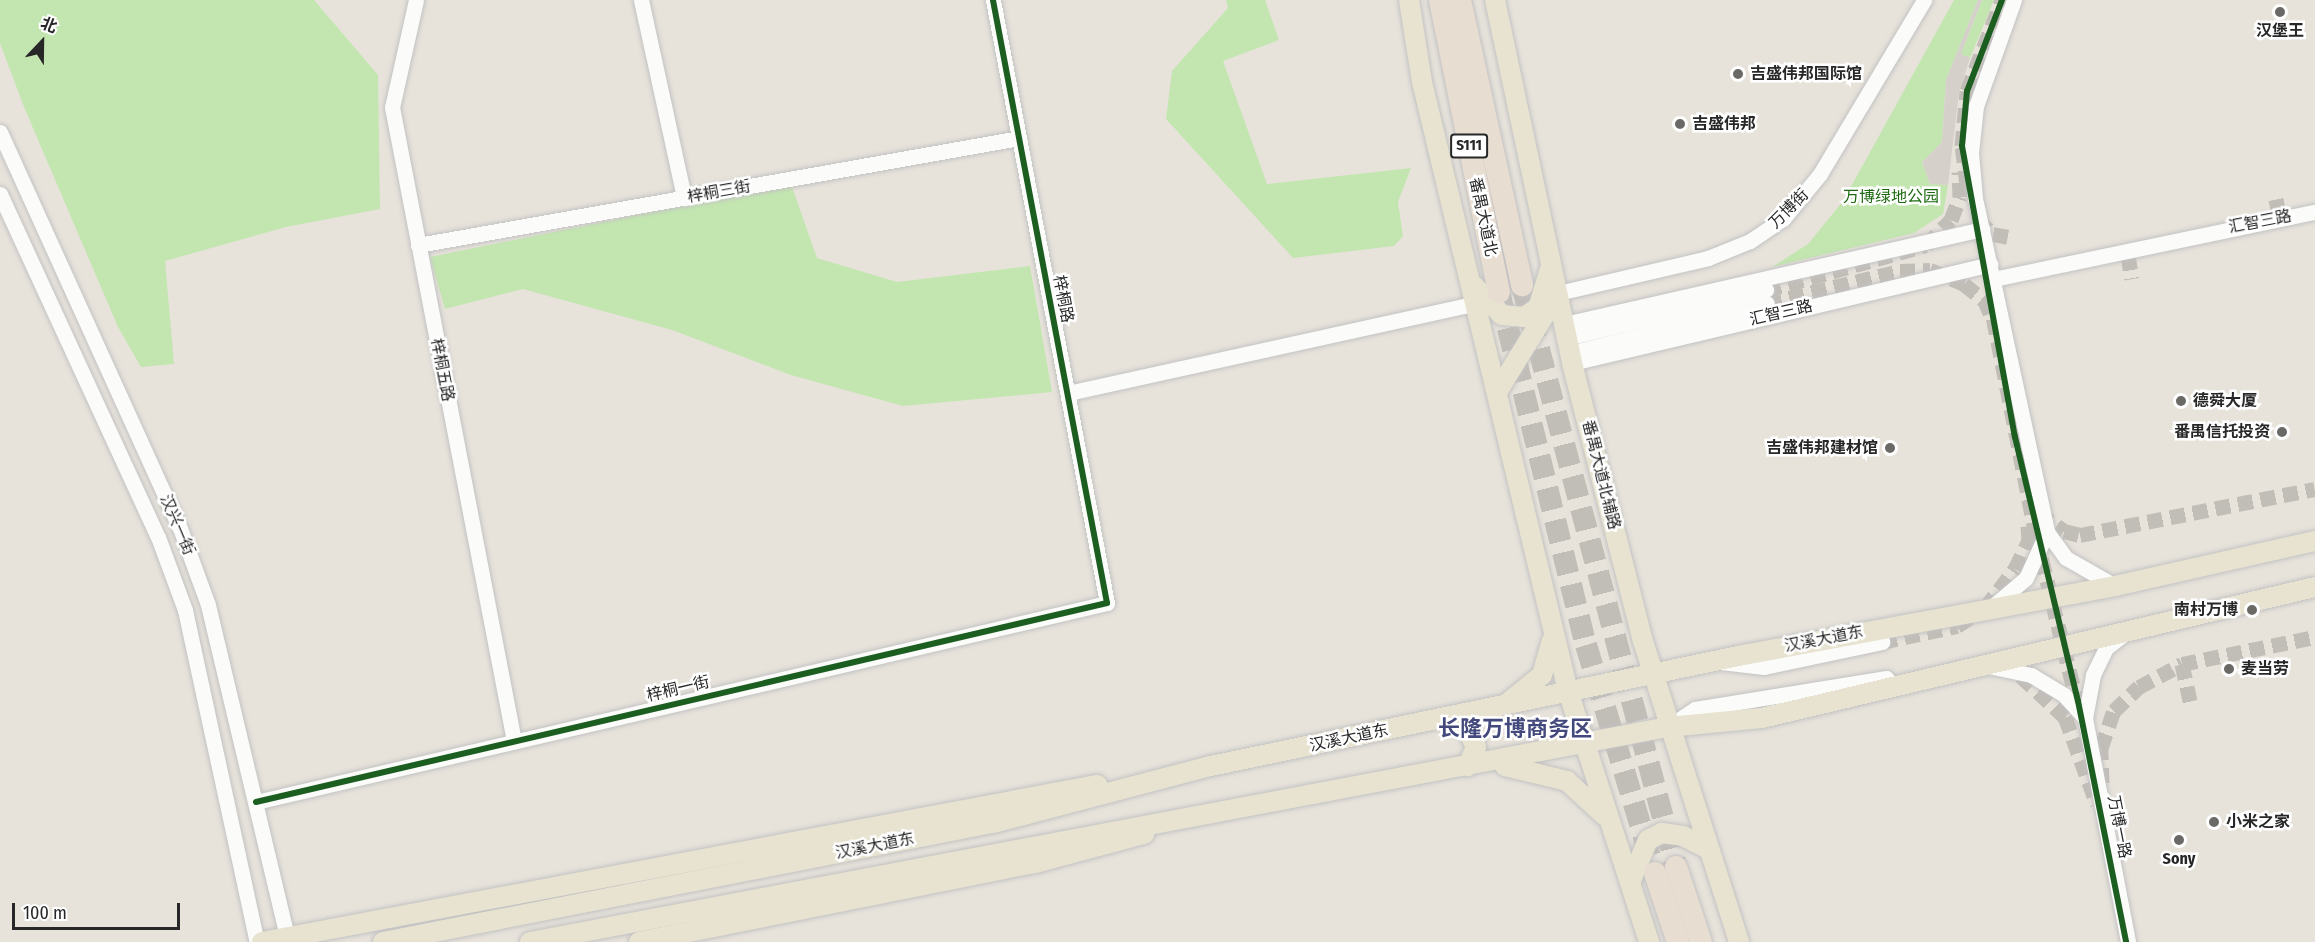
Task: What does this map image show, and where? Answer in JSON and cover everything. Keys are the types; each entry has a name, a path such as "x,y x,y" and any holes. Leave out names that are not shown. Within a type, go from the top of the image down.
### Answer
{"highway":[{"name":"番禺大道北","path":"1440,0 1499,292"},
{"name":"番禺大道北","path":"1460,0 1521,285"},
{"path":"1678,942 1665,870 1701,942"}],"main road":[{"path":"1408,0 1422,82 1499,389 1552,629 1583,744 1631,880 1649,942"},
{"name":"番禺大道北辅路","path":"1496,0 1568,344 1653,675 1739,942"},
{"path":"1471,282 1502,315 1524,317 1542,299 1551,266"},
{"path":"1499,389 1558,292"},
{"name":"汉溪大道东","path":"383,942 997,822 1206,767 1715,661 1994,606 2115,586 2315,541"},
{"name":"汉溪大道东","path":"530,942 1142,824 1192,818 1668,727 1762,718 2315,587"},
{"path":"1502,706 1542,675 1552,629"},
{"path":"1451,717 1467,727 1476,747 1478,765 1567,781 1588,796 1612,828"},
{"path":"260,942 287,939 990,803 1206,767"},
{"path":"639,942 1047,861 1192,818"},
{"path":"1631,880 1648,840 1662,833 1683,836 1707,848"}],"street":[{"name":"梓桐五路","path":"416,0 392,107 514,741"},
{"path":"641,0 684,198"},
{"name":"梓桐路","path":"993,0 1107,603"},
{"name":"万博街","path":"1558,292 1708,258 1750,241 1783,219 1820,174 1924,0"},
{"path":"2014,0 1986,72 1971,132 1982,229 2047,532 2066,558 2115,586"},
{"name":"汉兴一街","path":"0,132 184,536 218,633 287,939"},
{"name":"梓桐三街","path":"418,245 1019,138"},
{"name":"汉兴一街","path":"0,194 158,537 188,619 260,942"},
{"name":"汇智三路","path":"1568,344 1992,272 2315,212"},
{"path":"1568,344 1982,229"},
{"path":"1568,344 1767,296"},
{"path":"1068,393 1476,303"},
{"path":"1994,606 2026,578 2047,532"},
{"name":"梓桐一街","path":"256,802 1107,603"},
{"path":"2085,718 2093,675 2106,648 2130,630"},
{"path":"1715,661 1764,667 1881,642"},
{"path":"1988,666 2031,675 2064,695 2085,718"},
{"path":"1668,727 1695,709 1887,678"},
{"name":"万博一路","path":"2085,718 2128,942"}],"green space":[{"path":"0,0 314,0 378,75 380,209 286,227 165,261 174,364 141,367 118,327 24,107 0,43"},
{"path":"1226,0 1265,0 1279,40 1223,61 1267,184 1411,168 1398,202 1403,236 1394,246 1293,258 1166,119 1172,71 1228,8"},
{"name":"万博绿地公园","path":"1954,0 1978,0 1946,80 1942,142 1922,162 1930,184 1948,185 1943,214 1914,233 1772,267 1808,244 1843,201"},
{"path":"1982,0 1994,0 1970,58 1961,54"},
{"path":"791,184 817,258 897,282 1030,266 1052,392 903,406 791,375 672,330 523,289 445,309 430,257"}],"shaded area":[{"path":"1978,0 1982,0 1961,54 1970,58 1959,92 1948,185 1930,184 1922,162 1942,142 1946,80"}],"tunnel":[{"path":"1967,185 1962,146 1967,91 2002,0"},
{"path":"1766,290 1926,245 1951,220 1960,197 1959,172"},
{"path":"2276,199 2281,225"},
{"path":"1977,219 1993,234 2008,237"},
{"path":"2128,255 2132,279"},
{"path":"1767,303 1900,271 1930,270 1964,284 1985,301 1990,313"},
{"path":"1522,285 1676,867"},
{"path":"1500,296 1586,645 1655,873"},
{"path":"1989,296 2036,536 2081,718"},
{"path":"2038,512 2064,531 2080,535 2315,489"},
{"path":"1882,642 1957,626 1985,608 2015,569 2029,540 2028,526"},
{"path":"2102,783 2101,748 2114,711 2139,687 2182,664 2315,637"},
{"path":"2182,664 2191,705"},
{"path":"2021,676 2065,717 2097,804"}],"cycle path":[{"path":"256,802 1107,603 993,0"},
{"path":"2002,0 1967,91 1962,146 2015,437 2078,701 2126,942"}],"place":[{"name":"汉堡王","path":"2280,12"},
{"name":"吉盛伟邦国际馆","path":"1738,74"},
{"name":"吉盛伟邦","path":"1680,124"},
{"name":"德舜大厦","path":"2181,401"},
{"name":"番禺信托投资","path":"2282,432"},
{"name":"吉盛伟邦建材馆","path":"1890,448"},
{"name":"南村万博","path":"2252,610"},
{"name":"麦当劳","path":"2229,669"},
{"name":"小米之家","path":"2214,822"},
{"name":"Sony","path":"2179,840"}],"district":[{"name":"长隆万博商务区","path":"1515,729"}]}
